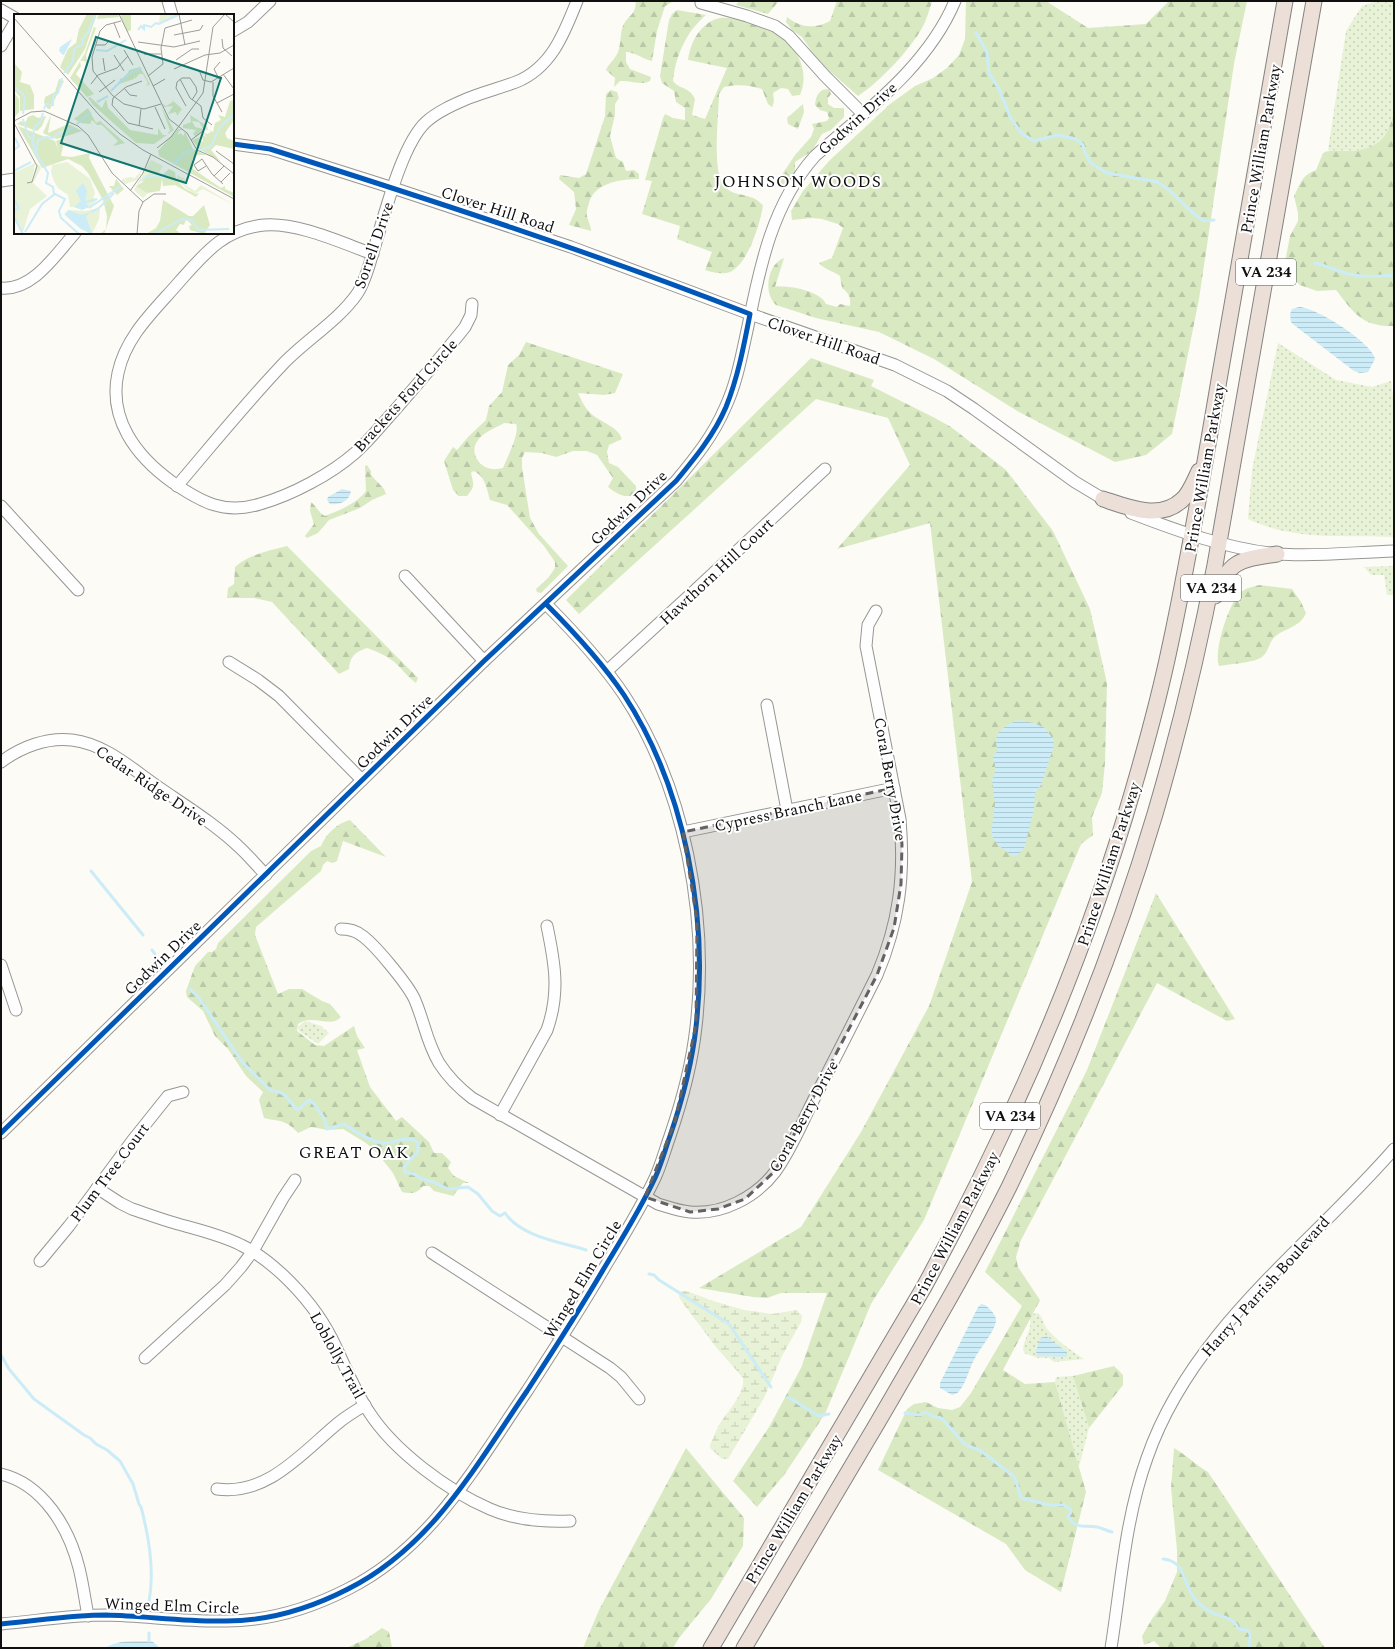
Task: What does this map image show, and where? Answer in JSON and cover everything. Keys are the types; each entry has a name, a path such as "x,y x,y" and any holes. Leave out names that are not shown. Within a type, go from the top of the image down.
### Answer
{"highway":[{"name":"Prince William Parkway","path":"711,1648 924,1287 985,1170 1039,1052 1089,924 1132,792 1170,649 1192,535 1285,1"},
{"name":"Prince William Parkway","path":"744,1648 960,1279 1008,1188 1057,1081 1095,990 1118,928 1170,763 1201,633 1219,543 1314,1"},
{"path":"1103,500 1133,509 1153,511 1169,508 1182,501 1187,495 1206,455"},
{"path":"1201,633 1220,584 1230,567 1242,561 1277,554"}],"street":[{"path":"168,1 172,14"},
{"path":"234,30 248,22 270,1"},
{"name":"Sorrell Drive","path":"177,486 284,363 316,333 346,308 358,293 373,254 393,188 414,136 425,122 459,102 516,82 537,70 548,60 557,46 565,32 577,1"},
{"name":"Godwin Drive","path":"1,1133 484,661 676,481 695,459 726,407 742,356 750,314 770,233 779,210 792,185 802,170 815,156 863,114 919,60 938,33 955,1"},
{"path":"700,3 747,16 775,26 789,36 825,76 863,114"},
{"path":"1,10 14,17"},
{"path":"1,46 14,24"},
{"name":"Clover Hill Road","path":"234,144 270,149 571,247 750,314 858,352 922,377 974,409 1075,482 1103,500 1127,512 1192,535 1219,543 1277,554 1303,555 1394,551"},
{"path":"1,181 14,178"},
{"name":"Brackets Ford Circle","path":"234,233 266,225 289,226 373,254"},
{"path":"1,288 14,288 36,277 74,234"},
{"name":"Brackets Ford Circle","path":"231,234 226,236 204,254 135,333 121,361 116,388 118,408 127,435 136,449 158,472 177,486 199,500 211,504 226,508 238,508 262,504 323,475 339,465 363,446 444,354 468,323 471,315 472,304"},
{"name":"Hawthorn Hill Court","path":"607,671 825,469"},
{"path":"1,506 78,590"},
{"path":"405,576 484,661"},
{"name":"Winged Elm Circle","path":"1,1624 88,1616 140,1616 230,1622 254,1619 295,1610 324,1600 348,1589 393,1562 429,1527 458,1492 562,1339 623,1238 645,1197 661,1164 676,1120 686,1084 696,1025 699,993 697,921 687,852 683,832 671,793 641,724 607,671 577,635 546,604"},
{"name":"Coral Berry Drive","path":"341,929 355,932 367,940 406,984 419,1012 429,1044 439,1063 460,1088 472,1098 645,1197 658,1204 673,1209 690,1212 704,1212 732,1205 755,1192 768,1180 789,1150 877,975 887,952 894,928 903,864 900,819 866,646 868,625 876,611"},
{"path":"229,662 258,680 279,696 362,780"},
{"path":"767,705 787,810"},
{"name":"Cedar Ridge Drive","path":"1,762 26,747 46,741 72,740 92,745 113,755 220,831 238,846 266,875"},
{"name":"Cypress Branch Lane","path":"683,832 894,788"},
{"path":"500,1115 547,1030 552,1017 556,980 555,962 547,926"},
{"path":"1,964 16,1010"},
{"name":"Plum Tree Court","path":"40,1261 69,1226 132,1141 168,1096 183,1092"},
{"name":"Harry J Parrish Boulevard","path":"1111,1648 1127,1538 1138,1486 1160,1425 1179,1391 1199,1359 1245,1303 1394,1150"},
{"path":"145,1358 225,1285 253,1251 295,1180"},
{"name":"Loblolly Trail","path":"97,1188 114,1200 132,1209 216,1234 242,1245 253,1251 281,1274 294,1286 320,1318 332,1338 365,1405 381,1429 419,1464 458,1492 491,1510 512,1516 550,1522 570,1521"},
{"path":"432,1253 616,1373 630,1387 639,1399"},
{"path":"217,1489 237,1490 260,1483 299,1459 338,1423 365,1405"},
{"path":"1,1474 13,1477 34,1490 44,1500 57,1518 73,1548 79,1568 88,1616"}],"highlighted area":[{"path":"894,788 902,844 901,884 894,928 877,975 775,1171 745,1199 718,1209 690,1212 645,1197 675,1121 696,1025 697,921 683,832"}],"green space":[{"path":"636,1 680,1 672,2 665,6 657,31 652,61 626,52 626,62 630,69 651,77 650,81 639,83 620,81 614,87 615,78 606,70 618,53 622,28 634,11"},
{"path":"739,1 779,1 768,14 736,5"},
{"path":"837,1 932,1 920,31 905,52 876,82 858,96 825,67 802,37 792,30 786,22 787,17 792,21 808,26 824,24 830,21"},
{"path":"966,1 1046,1 1088,28 1146,24 1169,1 1247,1 1234,64 1199,299 1172,434 1146,455 1115,462 1019,412 934,359 879,332 816,318 776,305 769,294 768,287 771,273 778,261 784,258 775,287 788,287 804,290 823,299 826,304 837,307 840,304 850,306 850,298 842,288 840,276 819,263 832,258 843,228 838,224 822,219 812,218 792,220 791,211 803,191 829,161 890,104 915,86 933,78 947,68 959,55 965,39"},
{"path":"1377,1 1394,1 1394,110 1390,124 1385,134 1372,146 1353,150 1328,150 1346,31 1362,6"},
{"path":"677,10 706,15 688,36 679,53 674,71 673,81 690,92 695,99 692,115 705,119 727,68 688,60 693,42 700,30 716,19 737,19 761,26 778,34 785,39 796,53 803,69 804,78 800,95 792,96 788,89 781,88 773,93 774,101 772,107 768,104 762,89 743,85 734,85 724,87 719,94 717,157 718,170 721,180 725,187 731,192 750,197 763,205 756,233 746,255 740,264 733,270 726,273 705,270 712,252 677,239 680,226 642,214 652,181 645,180 663,118 665,114 673,118 685,120 685,108 676,102 674,91 662,83 660,76 669,20 672,14"},
{"path":"829,89 831,94 828,98 828,104 834,108 844,108 844,117 831,130 822,134 812,151 795,162 795,173 785,186 781,187 778,182 779,179 795,155 811,137 814,129 812,124 827,121 829,118 827,112 820,110 815,105 816,98 820,91"},
{"path":"611,90 617,92 619,98 615,104 615,115 610,136 616,158 623,162 626,171 634,170 639,174 639,179 617,181 596,191 592,196 587,211 591,231 569,225 576,209 574,192 559,179 560,175 579,178 586,174 605,116 606,94"},
{"path":"803,104 804,112 798,129 788,124 787,118"},
{"path":"1394,110 1394,326 1383,326 1366,321 1360,317 1336,290 1317,291 1300,285 1290,276 1285,262 1290,236 1298,221 1298,213 1294,196 1304,177 1316,170 1323,153 1331,151 1364,149 1379,142 1388,129"},
{"path":"526,342 623,374 615,393 604,395 578,393 584,406 591,414 614,428 620,435 622,439 609,445 607,452 609,463 618,467 636,486 636,493 629,496 618,494 611,490 608,487 613,478 597,455 587,451 573,451 556,457 542,453 525,452 522,458 522,467 530,518 539,534 568,566 541,593 537,592 536,589 548,578 555,568 555,562 544,546 507,505 490,500 485,483 477,473 473,471 471,473 473,485 467,496 459,496 453,490 444,461 453,447 457,450 486,420 489,406 502,392 508,365 519,355","holes":["504,423 516,424 517,428 515,439 503,468 492,469 481,464 476,458 474,451 476,443 479,439 485,433"]},
{"path":"1278,343 1336,380 1372,387 1391,381 1394,406 1394,537 1320,536 1301,534 1265,526 1248,519 1252,470"},
{"path":"811,358 874,380 871,386 951,427 1006,470 1053,531 1090,609 1107,683 1105,763 1102,793 1092,817 1093,835 1081,844 924,1220 871,1304 825,1414 784,1475 757,1507 733,1481 769,1427 801,1368 827,1293 781,1293 767,1298 699,1288 801,1227 861,1132 929,1006 972,882 930,523 837,549 910,465 888,418 816,399 579,614 566,600"},
{"path":"367,465 371,471 371,475 384,489 386,494 372,500 360,508 329,520 318,533 307,538 305,536 314,524 310,511 311,502 325,516 353,503 366,491 365,466"},
{"path":"287,546 418,678 416,683 393,661 380,653 367,648 354,655 349,669 339,674 272,602 254,598 227,598 228,588 234,584 235,567 253,556"},
{"path":"1394,566 1394,595 1387,595 1384,575 1371,575 1364,567"},
{"path":"1259,585 1292,589 1301,602 1306,613 1297,624 1274,637 1265,655 1262,657 1247,662 1219,666 1218,650 1220,639 1227,616 1236,597 1241,592"},
{"path":"350,820 386,857 343,841 337,861 332,863 327,861 323,865 321,871 256,927 255,935 278,994 289,989 302,989 330,1004 341,1017 332,1022 316,1020 304,1021 298,1024 297,1031 315,1045 324,1046 354,1026 357,1036 365,1048 357,1050 370,1087 396,1121 402,1117 429,1142 434,1153 442,1153 451,1162 448,1168 454,1176 469,1183 463,1183 453,1196 434,1191 429,1186 423,1186 414,1193 402,1192 393,1173 378,1154 366,1143 343,1129 328,1130 311,1127 298,1133 294,1128 286,1123 264,1118 259,1100 263,1092 246,1076 228,1049 215,1036 203,1011 187,997 186,991 195,966 208,952 212,952 216,949 218,943 311,851 321,846 326,837 336,826"},
{"path":"1156,893 1235,1019 1227,1021 1157,983 1021,1240 1016,1257 1018,1267 1040,1300 1003,1370 1025,1384 1055,1382 1086,1492 1061,1592 1025,1570 1006,1544 878,1470 907,1409 914,1404 926,1402 938,1408 952,1410 960,1407 971,1393 1022,1306 985,1272 1087,1070"},
{"path":"305,1021 321,1026 329,1033 318,1044 299,1031 298,1027"},
{"path":"687,1291 713,1301 744,1310 772,1314 797,1310 802,1316 801,1322 782,1356 764,1398 728,1459 722,1459 710,1448 710,1445 719,1425 735,1403 743,1384 743,1378 716,1347 682,1302 679,1297 679,1292"},
{"path":"1038,1313 1051,1333 1064,1345 1084,1359 1054,1362 1049,1358 1038,1358 1024,1353 1023,1347 1030,1327 1031,1316 1032,1314"},
{"path":"1114,1366 1123,1375 1123,1385 1089,1428 1073,1376"},
{"path":"1073,1376 1089,1428 1079,1467 1055,1382 1056,1377"},
{"path":"686,1448 744,1518 743,1546 711,1599 679,1638 673,1648 583,1648 599,1610"},
{"path":"1174,1448 1208,1472 1325,1648 1161,1648 1154,1641 1144,1645 1142,1636 1165,1601 1177,1572 1177,1550 1171,1488"},
{"path":"382,1628 389,1632 392,1648 346,1648 366,1639"}],"water":[{"path":"1299,307 1318,313 1330,319 1364,344 1372,352 1375,359 1368,372 1360,373 1354,371 1294,325 1291,322 1290,314 1292,309"},
{"path":"342,489 351,491 348,498 337,504 330,504 327,500 328,497"},
{"path":"1018,720 1034,723 1045,728 1054,740 1053,749 1041,785 1035,793 1034,809 1025,846 1020,853 1014,857 998,845 992,836 995,804 992,780 995,772 993,755 998,751 996,744 997,734 1007,725"},
{"path":"981,1304 985,1305 994,1313 996,1318 995,1324 991,1334 977,1354 958,1393 952,1395 940,1388 940,1383 978,1307"},
{"path":"1046,1336 1067,1352 1066,1357 1037,1356 1036,1351 1040,1339"},
{"path":"121,1642 153,1642 160,1648 105,1648"}],"waterway":[{"path":"976,33 987,52 989,73 999,89 1010,117 1021,133 1034,141 1058,135 1076,139 1083,145 1085,153 1091,163 1107,173 1158,182 1204,221 1214,220"},
{"path":"1315,263 1344,273 1359,276 1394,275"},
{"path":"91,871 143,935"},
{"path":"152,950 155,954"},
{"path":"190,989 199,998 245,1065 270,1090 285,1095 296,1109 300,1108 310,1100 324,1118 327,1129 344,1124 366,1138 381,1143 405,1139 414,1140 418,1143 418,1151 404,1167 405,1172 414,1174 422,1179 448,1189 468,1187 478,1194 492,1211 500,1216 505,1213 521,1228 542,1238 586,1250"},
{"path":"649,1274 654,1275 659,1280 729,1324 771,1387"},
{"path":"1,1355 9,1369 34,1399 90,1438 96,1444 107,1450 120,1461 133,1484 141,1507 146,1530 151,1566 151,1589 149,1601"},
{"path":"788,1397 819,1416 829,1414"},
{"path":"905,1413 920,1415 926,1412 932,1416 941,1418 966,1445 981,1451 1012,1475 1015,1478 1021,1498 1050,1505 1064,1505 1070,1509 1071,1512 1068,1517 1078,1526 1092,1526 1112,1532"},
{"path":"1163,1559 1171,1561 1180,1569 1188,1588 1197,1602 1207,1610 1231,1620 1239,1629 1250,1633 1249,1648"},
{"path":"149,1633 149,1641"}],"cycle path":[{"path":"1,1133 484,661 676,481 704,446 716,427 726,407 740,361 750,314 631,269 451,207 270,149 234,144"},
{"path":"1,1624 93,1615 211,1621 258,1619 289,1612 319,1602 348,1589 378,1571 404,1551 428,1527 450,1502 470,1475 566,1331 643,1202 661,1163 682,1096 692,1055 699,985 699,942 695,898 688,855 677,812 663,771 645,731 624,695 597,659 546,604"}],"district":[{"name":"JOHNSON WOODS","path":"798,181"},
{"name":"GREAT OAK","path":"354,1152"}]}
